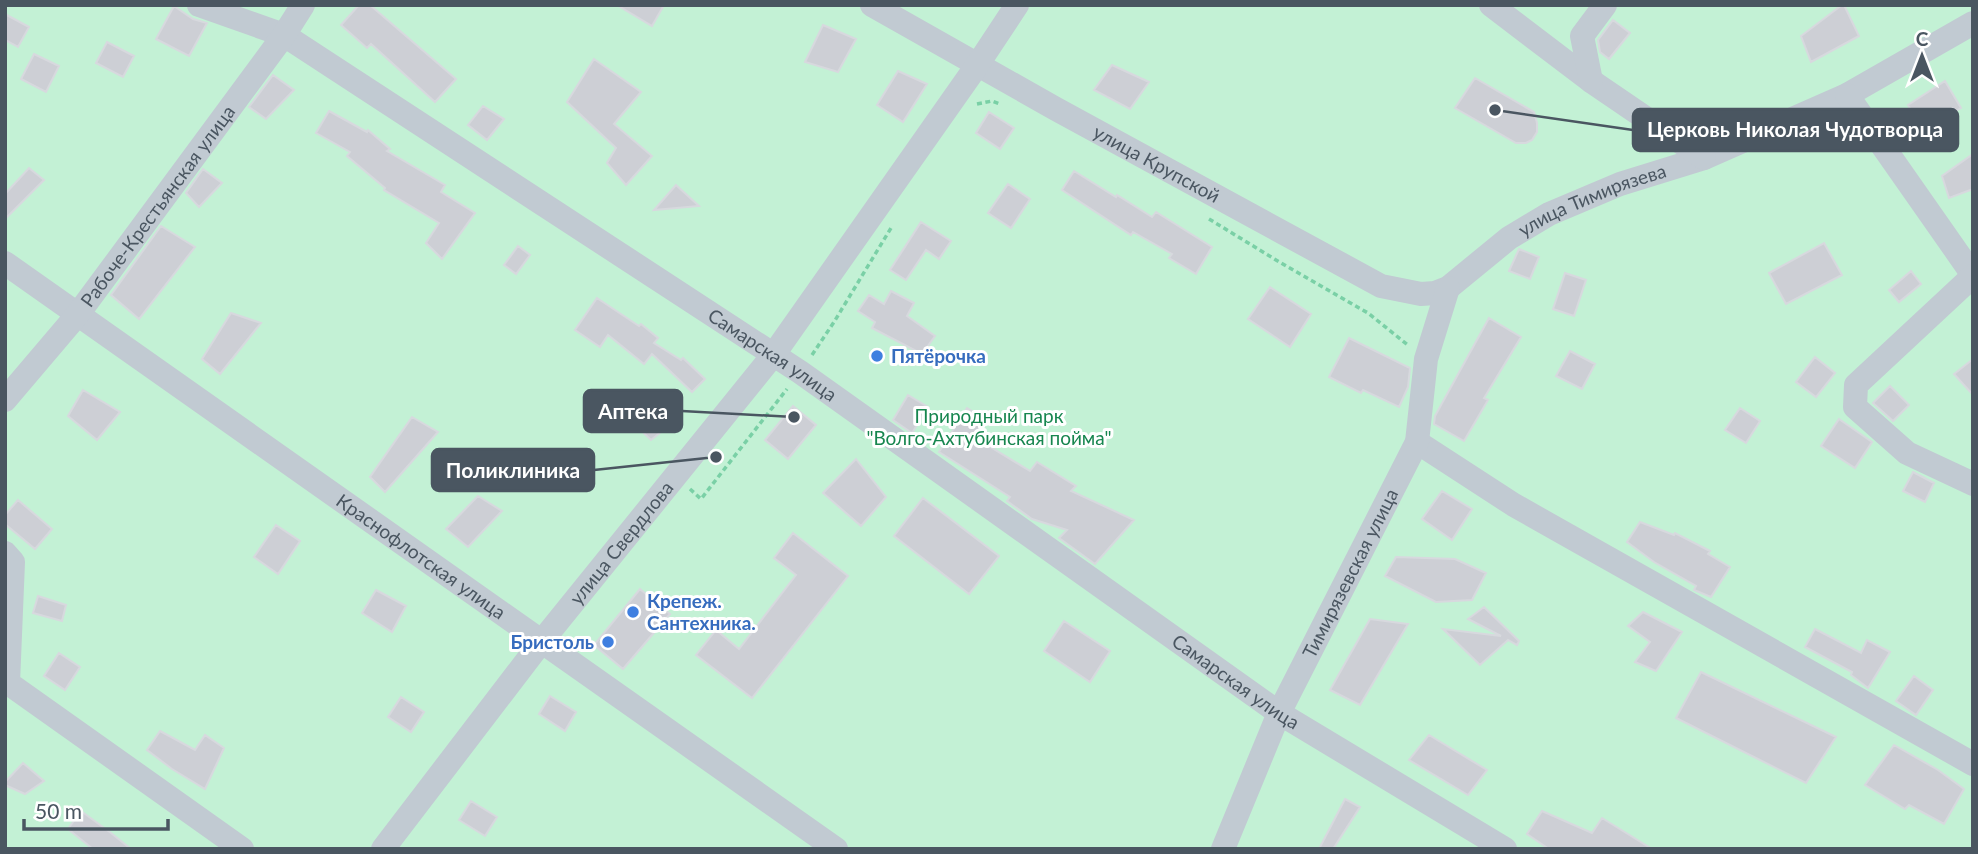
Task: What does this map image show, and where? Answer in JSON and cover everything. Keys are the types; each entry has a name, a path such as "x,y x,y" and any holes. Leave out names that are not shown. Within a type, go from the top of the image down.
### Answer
{"street":[{"name":"Самарская улица","path":"200,5 284,35 774,354 1279,713 1505,849"},
{"name":"Рабоче-Крестьянская улица","path":"5,400 78,314 284,35 303,5"},
{"name":"улица Крупской","path":"872,5 1056,109 1381,286 1421,294 1448,288"},
{"name":"улица Свердлова","path":"383,849 542,641 774,354 1017,5"},
{"path":"1491,5 1591,81 1704,158"},
{"path":"1591,81 1583,36 1605,5"},
{"name":"улица Тимирязева","path":"1448,288 1509,238 1549,214 1620,184 1704,158 1847,95 1973,23"},
{"path":"1847,95 1973,276 1856,385 1855,407 1907,453 1973,484"},
{"name":"Краснофлотская улица","path":"5,263 836,849"},
{"name":"Тимирязевская улица","path":"1223,849 1279,713 1417,442 1426,359 1448,288"},
{"path":"1417,442 1514,505 1973,764"},
{"path":"5,553 13,562 7,686 242,849"}],"path":[{"path":"977,104 992,101 1004,106"},
{"path":"1204,216 1368,313 1426,359"},
{"path":"685,485 701,499 800,372 895,222"}],"green space":[{"name":"Природный парк \"Волго-Ахтубинская пойма\"","path":"5,5 1973,5 1973,849 5,849"}],"building":[{"path":"359,5 370,5 456,79 435,102 371,44 367,48 341,25"},
{"path":"617,5 664,5 652,26"},
{"path":"1842,5 1859,36 1811,62 1801,36"},
{"path":"174,6 193,19 207,23 189,56 156,39"},
{"path":"5,14 29,27 18,47 5,40"},
{"path":"1613,20 1630,33 1609,59 1600,52 1598,40"},
{"path":"823,25 856,39 838,72 805,62"},
{"path":"107,42 134,56 123,77 96,63"},
{"path":"34,54 59,66 46,92 21,79"},
{"path":"594,59 641,92 614,124 652,156 626,185 607,163 616,148 567,102"},
{"path":"1112,65 1149,82 1130,109 1094,90"},
{"path":"898,71 927,84 903,122 877,105"},
{"path":"273,75 294,90 266,119 249,107"},
{"path":"1475,78 1534,112 1537,132 1532,140 1516,143 1455,108"},
{"path":"1945,81 1961,108 1938,121 1945,134 1927,144 1908,105"},
{"path":"483,106 504,119 487,140 468,125"},
{"path":"329,111 367,132 368,130 390,149 387,151 445,185 441,192 475,213 442,259 426,243 439,223 384,190 385,188 347,156 350,152 316,133"},
{"path":"989,112 1014,128 1000,149 976,133"},
{"path":"1973,154 1973,189 1949,198 1942,176"},
{"path":"29,168 44,180 5,219 5,194"},
{"path":"203,169 222,183 199,207 186,193"},
{"path":"1074,171 1152,217 1156,212 1212,247 1196,274 1169,258 1172,254 1133,232 1131,235 1062,190"},
{"path":"1008,184 1030,199 1011,228 988,213"},
{"path":"676,185 699,206 654,210"},
{"path":"921,222 951,241 939,259 926,250 906,280 890,270"},
{"path":"161,226 195,247 139,319 111,295"},
{"path":"1824,243 1842,275 1786,304 1769,273"},
{"path":"518,246 530,255 516,274 504,265"},
{"path":"1519,249 1539,257 1530,279 1509,271"},
{"path":"1911,271 1921,284 1899,302 1889,290"},
{"path":"1565,273 1586,280 1574,316 1553,309"},
{"path":"1270,287 1311,314 1290,347 1248,319"},
{"path":"891,291 914,303 907,316 935,336 922,354 872,328 875,322 858,311 869,295 884,304"},
{"path":"597,298 639,326 641,324 658,338 654,343 681,360 683,358 705,379 692,392 652,354 644,364 608,335 600,347 575,330"},
{"path":"231,313 261,323 220,374 202,359"},
{"path":"1489,318 1521,337 1484,398 1488,400 1464,441 1434,424 1435,416"},
{"path":"1349,338 1410,368 1408,387 1399,407 1363,390 1361,393 1329,377"},
{"path":"1570,351 1595,364 1582,389 1556,376"},
{"path":"1815,357 1835,373 1816,397 1796,382"},
{"path":"1973,359 1973,395 1954,374"},
{"path":"1890,386 1909,405 1893,421 1873,403"},
{"path":"83,390 120,412 97,440 68,416"},
{"path":"908,395 928,407 912,433 893,420"},
{"path":"646,397 676,420 651,440 627,417"},
{"path":"793,406 816,425 788,459 765,440"},
{"path":"967,408 985,419 974,437 1030,471 1037,462 1076,486 1071,491 1134,520 1095,564 1059,538 1067,530 1032,519 1007,501 1010,497 939,452"},
{"path":"1740,408 1760,421 1746,443 1725,430"},
{"path":"412,417 438,432 385,492 370,477"},
{"path":"1839,419 1872,442 1855,468 1821,446"},
{"path":"856,459 886,497 861,526 823,493"},
{"path":"1913,472 1934,483 1925,502 1903,491"},
{"path":"1442,491 1472,509 1452,540 1422,519"},
{"path":"478,496 502,511 468,547 446,529"},
{"path":"923,498 999,556 969,594 894,536"},
{"path":"18,500 52,529 35,549 5,524 5,515"},
{"path":"1640,522 1674,535 1675,533 1710,551 1708,554 1730,567 1711,597 1694,590 1696,586 1654,562 1627,542"},
{"path":"276,525 300,541 278,574 254,557"},
{"path":"793,533 848,576 752,698 696,655 716,630 739,649 796,575 774,558"},
{"path":"1396,557 1455,559 1486,573 1472,600 1436,602 1385,576"},
{"path":"640,589 670,614 623,669 594,645"},
{"path":"376,590 406,606 392,632 362,613"},
{"path":"38,596 66,605 62,621 33,613"},
{"path":"1484,607 1519,641 1517,645 1508,640 1480,665 1443,629 1501,636 1468,619"},
{"path":"1643,612 1682,632 1656,671 1635,662 1650,642 1628,626"},
{"path":"1370,619 1408,624 1360,705 1330,690"},
{"path":"1064,621 1110,651 1090,682 1044,651"},
{"path":"1815,629 1861,653 1867,640 1890,652 1868,688 1851,675 1852,672 1805,647"},
{"path":"59,653 80,667 65,690 44,676"},
{"path":"1701,672 1836,737 1806,783 1676,718"},
{"path":"1914,676 1933,690 1916,715 1896,701"},
{"path":"550,696 576,712 565,731 539,714"},
{"path":"401,697 424,712 411,732 388,717"},
{"path":"160,731 195,750 205,735 224,748 205,789 147,750"},
{"path":"1429,735 1487,770 1468,795 1409,760"},
{"path":"1894,745 1938,770 1964,789 1944,824 1909,805 1905,809 1865,785"},
{"path":"23,763 44,781 25,794 5,785"},
{"path":"1345,799 1360,807 1333,849 1319,849"},
{"path":"471,801 497,817 485,836 459,820"},
{"path":"81,811 131,849 93,849 68,829"},
{"path":"1542,811 1592,833 1602,818 1652,849 1549,849 1527,834"}],"place":[{"name":"Церковь Николая Чудотворца","path":"1495,110"},
{"name":"Пятёрочка","path":"877,356"},
{"name":"Аптека","path":"794,417"},
{"name":"Поликлиника","path":"716,457"},
{"name":"Крепеж. Сантехника.","path":"633,612"},
{"name":"Бристоль","path":"608,642"}]}
